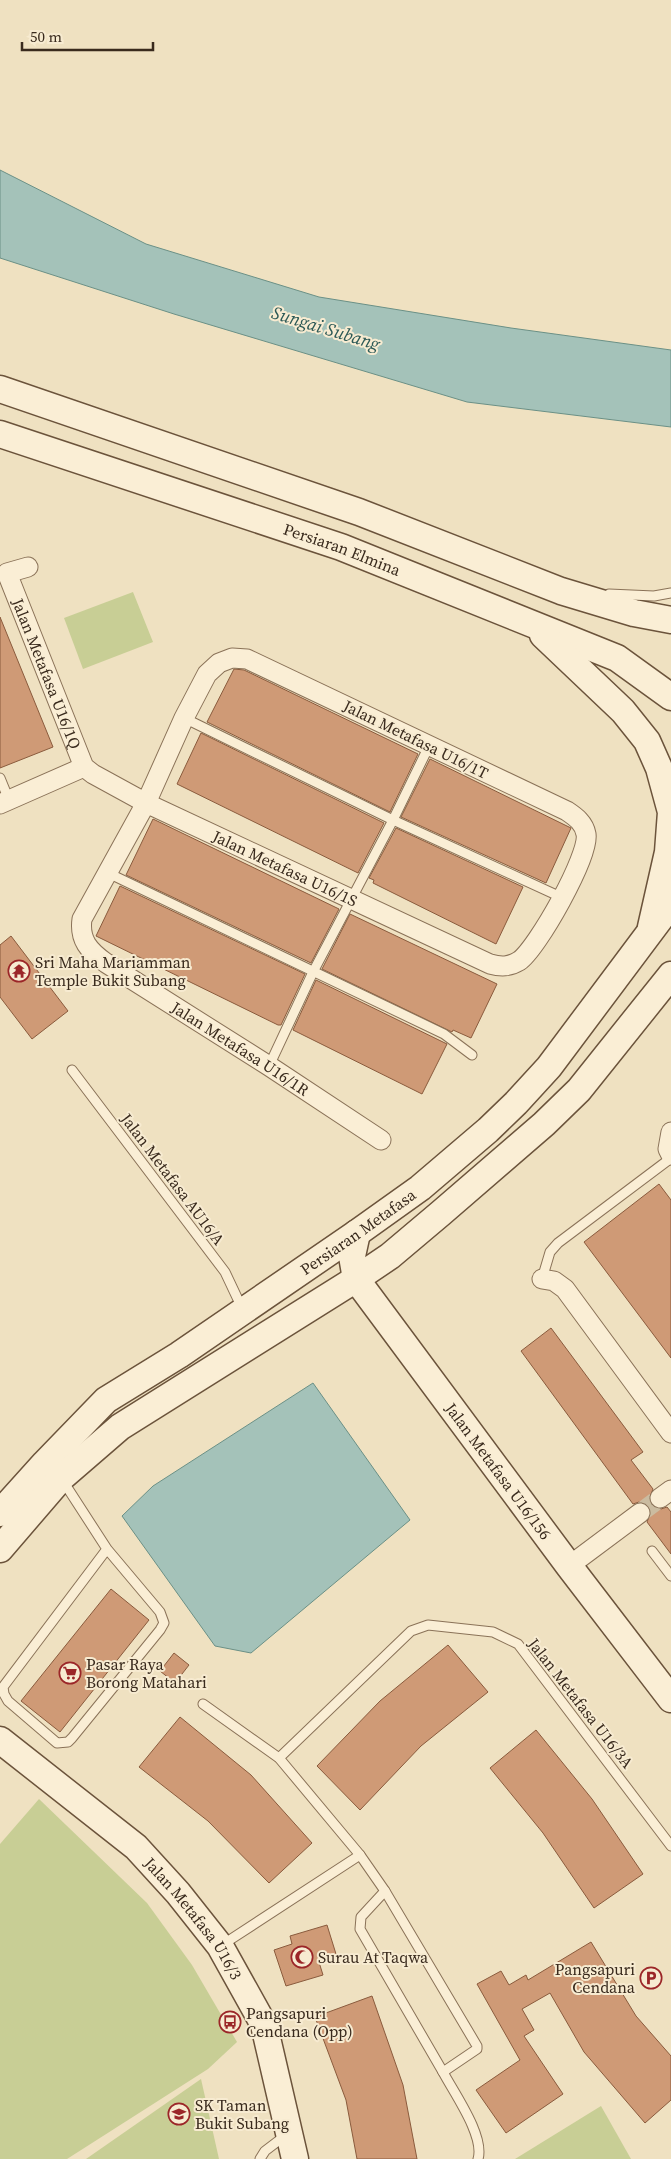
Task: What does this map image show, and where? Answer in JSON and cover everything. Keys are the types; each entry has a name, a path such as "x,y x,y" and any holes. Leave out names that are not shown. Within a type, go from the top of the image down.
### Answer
{"main road":[{"path":"0,389 359,512 566,593 634,613 671,620"},
{"name":"Persiaran Elmina","path":"0,434 341,547 617,658 671,697"},
{"path":"530,623 578,666 623,711 647,741 658,768 671,812 668,852 649,935"},
{"name":"Persiaran Metafasa","path":"0,1513 106,1400 179,1355 420,1188 516,1103 549,1067 671,904"},
{"name":"Persiaran Metafasa","path":"0,1549 61,1478 120,1427 356,1279 390,1256 441,1213 544,1124 579,1090 671,975"},
{"name":"Jalan Metafasa U16/156","path":"357,1233 352,1256 356,1279 569,1566 671,1699"},
{"path":"315,1261 337,1265 356,1279"},
{"name":"Jalan Metafasa U16/3","path":"0,1740 136,1847 178,1893 220,1946 264,2025 295,2159"}],"street":[{"name":"Jalan Metafasa U16/1Q","path":"28,566 8,573 84,767"},
{"name":"Jalan Metafasa U16/1T","path":"146,803 184,718 207,674 219,663 232,658 247,659 567,811 583,824 586,835 586,847 563,898 528,953 511,965 500,966 490,964"},
{"path":"4,802 84,767"},
{"name":"Jalan Metafasa U16/1S","path":"84,767 93,774 146,803 490,964"},
{"name":"Jalan Metafasa U16/1R","path":"146,803 82,918 80,931 93,955 269,1066 381,1140"},
{"path":"671,1132 668,1149 671,1157"},
{"path":"542,1278 554,1281 565,1289 671,1433"},
{"path":"569,1566 640,1513"}],"lane":[{"path":"566,593 654,596 671,593"},
{"path":"184,718 393,820 563,898"},
{"path":"269,1066 313,972 352,900 429,746"},
{"path":"0,778 4,802"},
{"path":"108,873 444,1034 472,1055"},
{"name":"Jalan Metafasa AU16/A","path":"72,1070 225,1272 243,1310"},
{"path":"542,1278 550,1252 558,1243 671,1157"},
{"path":"61,1478 107,1549 160,1612 164,1622 160,1630 72,1738 68,1742 57,1743 8,1701 3,1687 107,1549"},
{"path":"652,1551 671,1576"},
{"name":"Jalan Metafasa U16/3A","path":"280,1758 410,1632 428,1625 493,1632 518,1644 671,1846"},
{"path":"203,1704 280,1758 360,1855 385,1891 477,2046 477,2049 443,2072"},
{"path":"220,1946 360,1855"},
{"path":"385,1891 361,1917 360,1929 443,2072 477,2137 480,2152 478,2159"},
{"path":"260,2159 265,2151 290,2132"}],"green space":[{"path":"133,592 153,642 83,669 64,618"},
{"path":"39,1799 147,1903 192,1965 237,2042 208,2069 67,2159 0,2159 0,1844"},
{"name":"SK Taman Bukit Subang","path":"201,2079 219,2159 86,2159"},
{"path":"601,2106 631,2159 515,2159"}],"water":[{"name":"Sungai Subang","path":"0,170 146,244 319,297 511,328 671,350 671,427 467,402 174,314 0,258"},
{"path":"313,1383 410,1520 251,1653 215,1646 122,1516 153,1486"}],"building":[{"path":"0,617 53,747 0,768"},
{"path":"234,669 244,670 418,754 390,812 207,722"},
{"path":"201,733 384,823 358,873 177,784"},
{"path":"430,759 571,828 546,883 401,817"},
{"path":"153,819 339,909 311,963 126,875"},
{"path":"396,828 523,887 496,944 373,883 374,880 369,878"},
{"path":"120,886 305,974 281,1025 96,936"},
{"path":"350,914 497,984 471,1038 453,1030 452,1032 322,969"},
{"name":"Sri Maha Mariamman Temple Bukit Subang","path":"11,936 68,1011 32,1039 0,997 0,945"},
{"path":"316,980 447,1044 422,1094 293,1030"},
{"path":"659,1184 671,1200 671,1358 584,1242"},
{"path":"551,1328 643,1452 631,1460 653,1489 649,1499 651,1505 661,1509 667,1507 671,1512 671,1554 647,1522 651,1512 649,1506 639,1502 633,1504 521,1351"},
{"path":"111,1589 149,1620 60,1732 21,1701"},
{"path":"448,1645 488,1692 421,1746 360,1810 317,1766 380,1701"},
{"path":"174,1653 189,1665 175,1683 160,1671"},
{"path":"180,1717 251,1775 312,1843 269,1883 208,1821 139,1767"},
{"path":"536,1730 592,1799 643,1874 594,1908 543,1833 490,1768"},
{"name":"Surau At Taqwa","path":"327,1925 336,1954 318,1959 323,1975 286,1986 274,1950 292,1944 290,1936"},
{"path":"591,1942 636,2016 671,2056 671,2100 645,2123 584,2052 550,1993 522,2009 534,2030 524,2036 563,2094 506,2133 476,2090 520,2060 477,1984 501,1971 509,1985 526,1975 528,1980"},
{"path":"372,1996 403,2085 417,2159 357,2159 346,2100 315,2017"}],"tunnel":[{"path":"640,1513 660,1498"}],"place":[{"name":"Sri Maha Mariamman Temple Bukit Subang","path":"19,971"},
{"name":"Pasar Raya Borong Matahari","path":"70,1673"},
{"name":"Surau At Taqwa","path":"302,1957"},
{"name":"Pangsapuri Cendana","path":"651,1978"},
{"name":"Pangsapuri Cendana (Opp)","path":"230,2022"},
{"name":"SK Taman Bukit Subang","path":"179,2114"}]}
